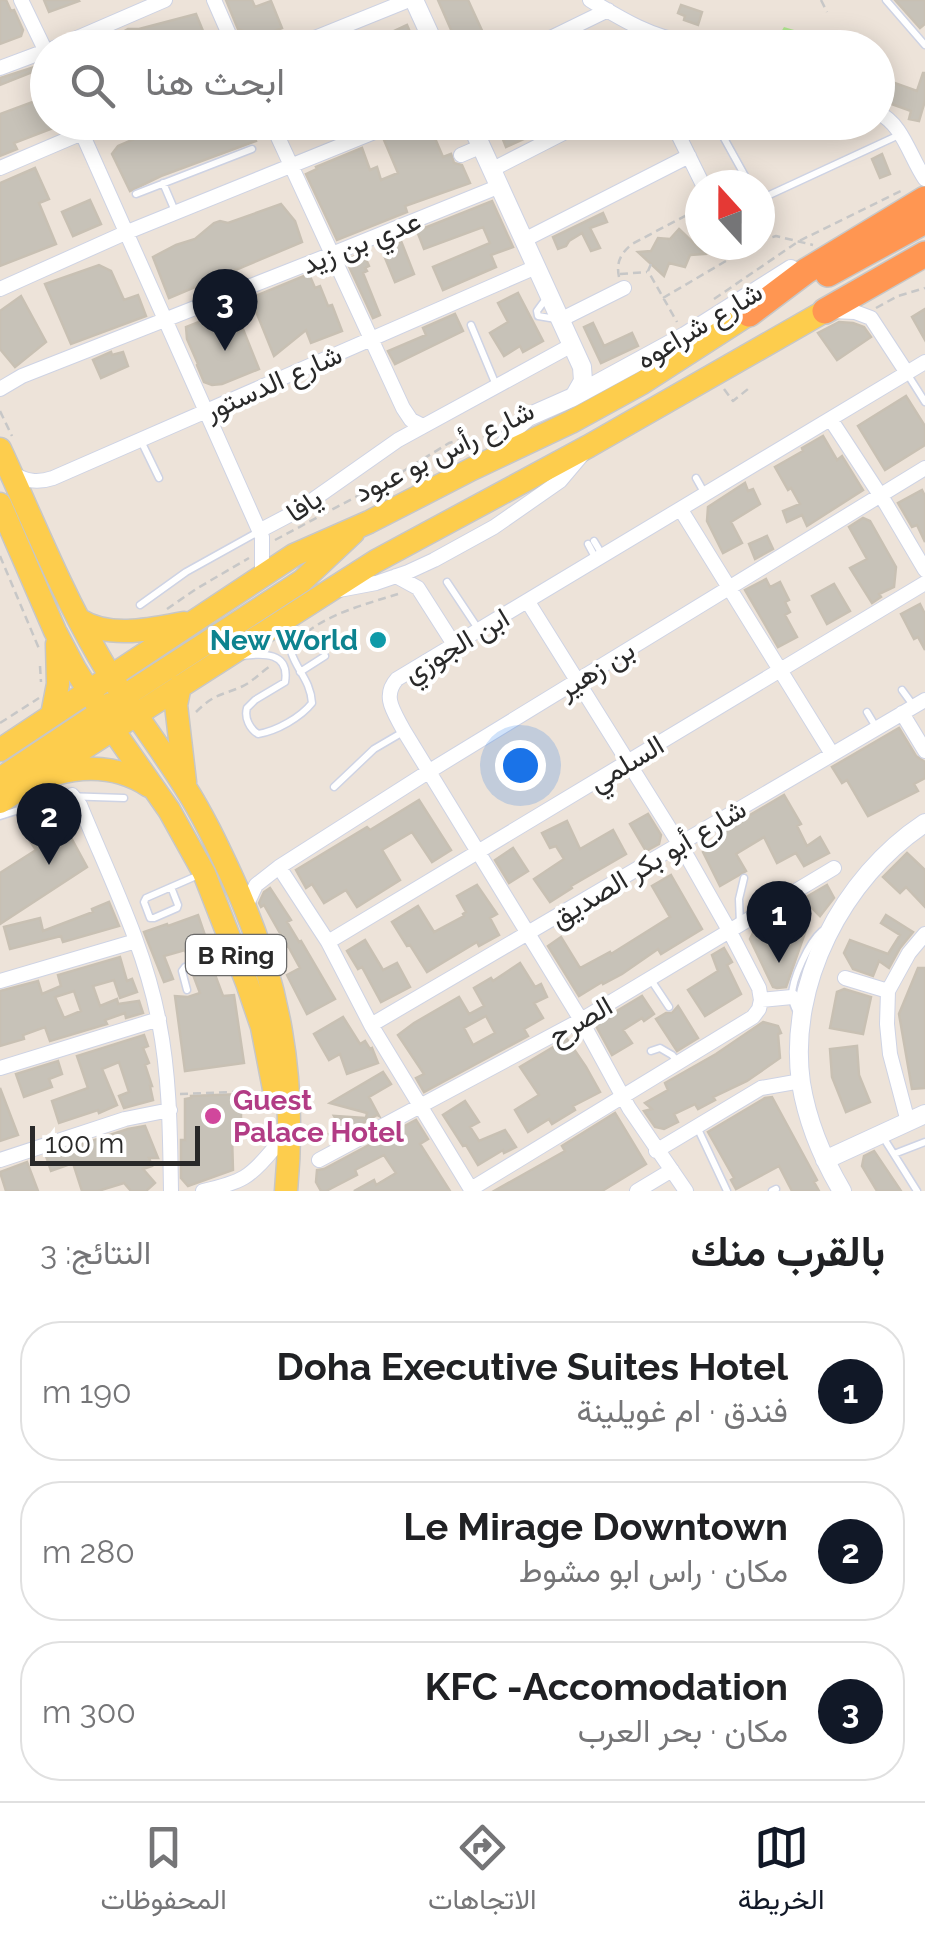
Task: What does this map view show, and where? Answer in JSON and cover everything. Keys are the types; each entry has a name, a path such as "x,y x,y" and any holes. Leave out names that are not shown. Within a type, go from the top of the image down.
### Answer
{"highway":[{"name":"شارع رأس بو عبود","path":"749,314 862,257 923,201"},
{"path":"825,312 925,254"},
{"path":"825,312 925,271"}],"main road":[{"path":"130,706 180,686 421,535 589,446 825,312"},
{"name":"شارع رأس بو عبود","path":"2,741 47,705 88,691 262,574 271,544 321,541 360,526 571,422 749,314"},
{"path":"0,802 42,777 107,721 113,696 111,676 80,620 5,460"},
{"path":"3,513 55,630 88,691"},
{"path":"0,779 130,706 302,581 360,526"},
{"path":"80,620 96,628 120,630 196,621"},
{"path":"47,705 59,665 55,630"},
{"name":"B Ring","path":"111,676 186,788 213,836 245,908 271,982 286,1068 290,1144 286,1191"},
{"path":"180,686 176,705 186,788"},
{"name":"B Ring","path":"88,691 160,796 204,873 233,948 262,1027 274,1090 272,1191"},
{"path":"42,777 78,769 108,769 127,774 160,796"}],"street":[{"path":"22,0 38,30"},
{"path":"214,0 227,30"},
{"path":"336,30 412,0 427,30"},
{"path":"590,0 645,30"},
{"path":"96,30 161,1"},
{"path":"567,30 608,10"},
{"path":"0,68 30,58"},
{"path":"895,124 914,162 923,201"},
{"path":"0,168 55,140"},
{"path":"84,140 206,412 271,544"},
{"path":"281,140 406,414 424,426"},
{"path":"0,289 354,140"},
{"path":"479,140 582,367 583,381 571,398 519,423 498,457"},
{"name":"عدي بن زيد","path":"0,389 22,376 332,254 496,178 557,140"},
{"path":"681,140 696,170"},
{"path":"460,155 482,146"},
{"path":"524,240 689,156"},
{"name":"شارع شراعوه","path":"582,367 592,374 614,376 892,208 923,201"},
{"name":"شارع الدستور","path":"5,460 25,480 44,481 536,267"},
{"path":"560,320 621,281"},
{"path":"825,312 867,315 908,374"},
{"name":"يافا","path":"271,544 297,511 370,458 572,345"},
{"name":"ابن الجوزي","path":"686,1191 622,1097 581,1020 428,772 390,703 390,686 925,362"},
{"name":"شارع رأس بو عبود","path":"571,398 614,376"},
{"path":"831,420 925,570"},
{"path":"323,594 423,566 548,490 589,446"},
{"name":"بن زهير","path":"245,908 251,892 274,871 320,847 370,816 428,772 925,468"},
{"path":"680,510 832,754"},
{"path":"418,588 423,566"},
{"path":"396,576 418,588 456,646"},
{"name":"السلمي","path":"328,942 925,584"},
{"path":"228,870 252,876 274,871 328,942 371,1025 472,1190 679,1063 717,1033 753,1017 761,1000 759,988 735,929 528,602"},
{"path":"914,706 925,751"},
{"name":"شارع أبو بكر الصديق","path":"371,1025 914,706"},
{"path":"72,795 136,940 159,1019 167,1064 171,1191"},
{"path":"842,1191 825,1160 801,1081 802,1020 808,982 856,890 882,858 925,823"},
{"name":"الصرح","path":"319,1160 581,1020 834,868"},
{"path":"825,1160 916,1118 890,1054 888,991 909,953 925,934"},
{"path":"0,982 136,940"},
{"path":"845,978 888,991"},
{"path":"761,1000 792,998"},
{"path":"0,1068 159,1019"},
{"path":"656,1150 761,1088 801,1081"},
{"path":"0,1160 169,1103"},
{"path":"204,1191 235,1188 275,1147"},
{"path":"637,1191 672,1170"}],"lane":[{"path":"886,0 925,44"},
{"path":"895,136 900,134"},
{"path":"725,140 742,170"},
{"path":"775,192 887,140"},
{"path":"136,194 252,149"},
{"path":"164,183 176,212"},
{"path":"471,325 497,386"},
{"path":"908,374 925,402"},
{"path":"140,440 158,478"},
{"path":"696,478 706,495"},
{"path":"591,542 600,558"},
{"name":"يافا","path":"140,605 210,558 271,544"},
{"path":"447,582 480,631"},
{"path":"220,660 262,653 279,660 286,673 285,682 247,708 246,718 258,734 274,730 311,707 313,698 289,652 290,615"},
{"path":"300,672 325,656"},
{"path":"902,690 914,706"},
{"path":"868,712 876,728"},
{"path":"334,787 374,749 404,731"},
{"path":"0,816 72,795 124,798"},
{"path":"171,887 177,908 150,918 144,900 171,887 204,873"},
{"path":"735,929 744,878"},
{"path":"802,1020 792,998 811,942 836,922"},
{"path":"187,990 182,974 185,967 233,948"},
{"path":"650,978 669,1007"},
{"path":"651,1051 660,1048 679,1063"},
{"path":"696,1126 727,1191"},
{"path":"881,1134 917,1191"},
{"path":"894,1154 925,1142"}],"path":[{"path":"821,0 827,12"},
{"path":"648,272 621,281 619,259 623,252 685,216"},
{"path":"775,236 825,247"},
{"path":"663,298 727,260"},
{"path":"650,264 648,272 685,336"},
{"path":"867,315 898,296 925,288"},
{"path":"715,375 732,401 750,390"},
{"path":"167,609 254,555 256,549 397,476 449,443 480,439 500,430"},
{"path":"0,556 42,659 40,681 48,689"},
{"path":"289,652 308,630 322,622 418,588"},
{"path":"177,720 185,720 218,694 238,688 279,660"},
{"path":"2,741 47,705"},
{"path":"169,1103 274,1090"}],"building":[{"path":"0,0 6,0 14,10 23,30 21,36 0,44"},
{"path":"44,0 78,0 79,1 49,12"},
{"path":"226,0 252,0 255,7 271,1 282,28 277,30 238,29"},
{"path":"438,0 468,0 482,30 451,30"},
{"path":"895,0 925,0 925,24 920,28"},
{"path":"681,5 702,12 698,25 678,13"},
{"path":"196,14 203,30 126,30"},
{"path":"30,68 30,73 0,85 0,78"},
{"path":"925,73 925,101 919,121 909,119 911,111 895,105 895,83 917,91"},
{"path":"30,103 30,137 14,143 17,149 0,156 0,114"},
{"path":"132,140 256,141 130,191 112,154 118,146"},
{"path":"384,140 436,140 443,157 451,154 454,163 462,165 470,183 405,206 407,212 337,240 306,174 362,148 370,170 377,167 381,180 398,173"},
{"path":"503,140 521,140 506,147"},
{"path":"882,154 890,174 880,178 872,159"},
{"path":"35,168 49,199 39,203 56,244 0,266 0,183"},
{"path":"90,200 101,224 73,236 62,212"},
{"path":"492,201 513,247 491,255 496,267 443,290 433,267 490,243 483,227 424,249 417,231"},
{"path":"281,204 295,221 302,242 169,298 153,257 195,239 214,223 228,223"},
{"path":"603,213 607,222 590,228 600,248 591,251 582,233 558,249 553,237"},
{"path":"679,229 685,235 688,260 685,267 669,263 664,276 638,252 651,251 658,238 670,239"},
{"path":"401,241 414,274 395,282 381,248"},
{"path":"363,253 369,266 363,273 380,315 373,318 346,260"},
{"path":"99,265 111,271 124,300 138,295 146,316 71,344 45,284"},
{"path":"309,274 315,288 320,286 328,306 332,305 342,331 311,343 306,330 274,356 253,304 258,295"},
{"path":"518,293 543,341 523,352 520,346 504,356 490,333 508,322 498,303"},
{"path":"21,296 46,342 15,367 0,349 0,311"},
{"path":"925,309 925,340 912,317"},
{"path":"455,314 463,331 395,364 388,351 426,335 423,328"},
{"path":"216,315 225,336 243,329 259,369 212,385 204,382 186,327"},
{"path":"839,322 864,327 871,337 837,360 818,333"},
{"path":"593,323 604,346 632,333 638,346 601,363 584,327"},
{"path":"111,352 123,352 128,366 101,378 93,360"},
{"path":"906,396 925,426 925,445 885,470 858,426"},
{"path":"823,436 837,460 842,456 863,490 807,526 802,515 787,522 783,511 800,504 775,467"},
{"path":"745,483 748,491 753,489 760,504 731,522 742,543 723,553 707,521 708,507"},
{"path":"922,490 925,542 917,525 912,527 898,503"},
{"path":"863,518 870,521 896,567 894,587 879,594 881,597 872,603 850,568 867,559 849,527"},
{"path":"767,536 773,549 755,559 749,544"},
{"path":"766,579 770,587 780,582 789,600 785,602 790,612 785,615 797,637 778,647 745,590"},
{"path":"834,584 850,611 827,624 812,596"},
{"path":"920,604 925,614 925,650 918,637 914,639 901,614"},
{"path":"899,728 916,756 925,762 925,778 914,784 918,791 868,816 847,780 842,783 832,767"},
{"path":"784,795 801,824 797,826 807,846 820,837 829,853 804,866 796,853 777,863 764,837 736,854 746,871 720,886 703,852 722,841 718,834"},
{"path":"419,800 451,850 432,862 412,832 382,850 400,880 357,907 346,890 324,903 312,884 306,888 296,870"},
{"path":"55,808 87,867 0,924 0,873 36,850 22,829"},
{"path":"648,814 661,835 659,844 646,851 630,824"},
{"path":"567,821 580,849 613,830 626,854 550,902 534,879 564,859 556,846 550,848 542,833"},
{"path":"513,848 528,871 509,883 495,860"},
{"path":"907,853 925,870 925,907 906,887 900,893 883,877"},
{"path":"671,875 702,929 661,954 658,949 622,974 579,996 548,946 561,937 580,968 611,954 670,917 652,886"},
{"path":"477,885 497,914 490,918 499,935 479,946 477,942 427,972 392,922 418,906 434,932 464,916 466,912 457,896"},
{"path":"827,885 834,898 820,916 803,899"},
{"path":"270,888 335,999 307,1014 287,975 300,968 278,937 281,935 264,905 259,903"},
{"path":"109,902 119,926 63,942 61,936 10,949 4,927 40,918 43,931"},
{"path":"794,905 807,927 786,987 777,988 773,987 750,939 756,927"},
{"path":"198,915 208,944 204,945 206,951 188,958 185,950 164,956 173,979 164,982 144,932"},
{"path":"886,915 913,932 889,968 879,961 873,976 853,969 844,953 850,940 888,954 900,935 881,923"},
{"path":"365,940 383,970 397,963 410,987 381,1002 362,967 358,969 347,951"},
{"path":"724,948 732,962 727,965 741,994 705,1016 688,990 718,971 712,955"},
{"path":"120,957 127,981 132,979 137,992 120,998 114,980 93,986 100,1006 117,999 118,1004 139,1001 143,1013 126,1018 125,1013 105,1020 107,1024 50,1041 45,1027 0,1046 0,991 38,981 42,994 61,986 58,975","holes":["74,991 81,1011 64,1018 55,997"]},
{"path":"520,963 535,987 541,984 547,997 534,1003 543,1018 524,1029 528,1036 424,1092 416,1078 424,1074 398,1035 459,997 469,1014 484,1006 474,988 491,978 493,981","holes":["486,1016 495,1033 473,1045 464,1028"]},
{"path":"211,964 223,996 234,995 244,1063 185,1071 175,996 200,993 192,972"},
{"path":"918,968 925,968 925,1088 912,1089 899,1014"},
{"path":"844,989 871,997 863,1034 830,1028 837,992"},
{"path":"642,996 654,1014 623,1030 632,1043 612,1055 595,1024"},
{"path":"678,1006 698,1038 677,1051 656,1019"},
{"path":"343,1017 360,1044 365,1041 372,1048 378,1063 347,1074 340,1054 329,1060 314,1034"},
{"path":"763,1022 778,1026 780,1058 698,1109 695,1104 674,1114 678,1122 664,1129 655,1127 644,1111 652,1109 645,1103 668,1090 665,1083"},
{"path":"144,1035 148,1046 143,1048 149,1063 145,1065 153,1100 124,1108 119,1096 129,1092 119,1062 102,1069 117,1105 59,1123 52,1101 88,1088 77,1056"},
{"path":"567,1039 600,1092 573,1106 575,1110 552,1124 549,1119 528,1132 515,1110 539,1095 520,1067"},
{"path":"857,1046 859,1075 870,1102 846,1112 832,1077 830,1049"},
{"path":"58,1061 62,1074 49,1079 52,1087 24,1097 16,1074"},
{"path":"383,1072 391,1084 369,1097 379,1116 333,1140 329,1134 340,1126 334,1116 366,1118 367,1113 330,1103"},
{"path":"0,1088 18,1135 0,1141"},
{"path":"241,1094 241,1135 232,1136 233,1170 188,1186 181,1178 185,1099"},
{"path":"772,1097 817,1180 814,1182 819,1191 792,1191 779,1166 736,1189 731,1180 734,1178 708,1132"},
{"path":"465,1101 479,1122 470,1127 479,1141 505,1130 516,1147 478,1165 443,1115"},
{"path":"615,1113 646,1164 602,1191 494,1191 565,1151 562,1146"},
{"path":"416,1120 428,1139 420,1144 450,1191 354,1191 374,1180 376,1185 396,1173 384,1155 355,1170 357,1175 321,1191 316,1182 317,1170"},
{"path":"145,1126 158,1158 149,1158 152,1166 143,1169 155,1183 146,1191 131,1191 124,1183 82,1191 73,1163 51,1171 46,1156"},
{"path":"874,1151 901,1191 877,1191 862,1166 864,1156"},
{"path":"27,1162 38,1191 6,1191 0,1172"}],"place":[{"name":"KFC -Accomodation","path":"225,351"},
{"name":"New World","path":"378,640"},
{"name":"Le Mirage Downtown","path":"49,865"},
{"name":"Doha Executive Suites Hotel","path":"779,963"},
{"name":"Guest Palace Hotel","path":"213,1116"}]}
